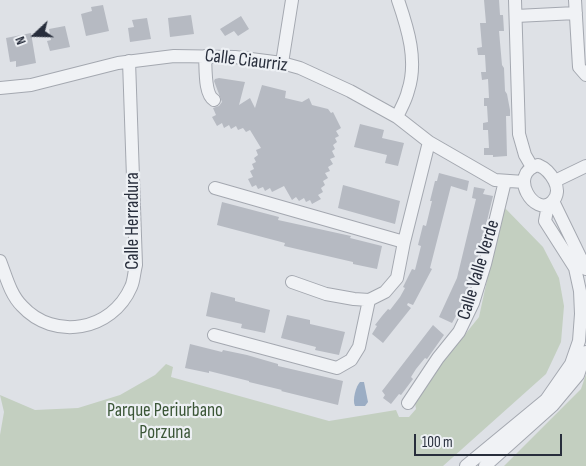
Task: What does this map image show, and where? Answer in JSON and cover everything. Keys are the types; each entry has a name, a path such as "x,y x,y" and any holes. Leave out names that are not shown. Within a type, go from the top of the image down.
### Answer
{"street":[{"path":"282,63 292,0"},
{"path":"398,0 407,27 413,61 409,91 398,117"},
{"path":"515,0 519,134 525,155 532,167"},
{"path":"575,0 579,67 586,75"},
{"path":"516,16 576,13"},
{"name":"Calle Ciaurriz","path":"0,88 31,85 129,61 174,56 234,57 282,63 300,68 350,91 398,117 429,142 495,180 524,182"},
{"path":"205,56 208,93 214,100"},
{"name":"Calle Herradura","path":"0,261 10,288 20,305 35,318 60,327 76,328 94,324 114,310 131,287 136,265 129,61"},
{"path":"292,282 326,294 354,299 369,300 385,292 397,278 429,142"},
{"path":"466,466 546,400 571,364 576,348 581,314 575,268 545,221 556,190 555,181 551,174 543,167 538,165 532,167 526,172 524,182 526,191 532,200 539,205 550,203"},
{"path":"555,181 586,166"},
{"name":"Calle Valle Verde","path":"408,403 438,358 459,332 473,303 485,264 505,181"},
{"path":"215,188 404,242"},
{"path":"550,203 586,269"},
{"path":"214,335 337,368 351,360 359,347 369,300"},
{"path":"485,466 553,406 578,375 586,352"}],"green space":[{"name":"Parque Periurbano Porzuna","path":"503,206 543,247 559,278 564,306 561,342 546,374 443,466 0,466 0,435 4,412 0,395 35,410 78,408 120,395 155,375 166,364 173,367 171,377 329,421 396,410 399,417 409,417 416,409 414,398 479,317"},
{"path":"586,374 586,466 504,466 581,389"}],"water":[{"path":"360,382 364,382 368,402 365,406 355,406 355,393"}],"building":[{"path":"484,0 499,0 500,15 503,15 504,31 499,31 505,91 510,110 510,116 506,116 507,156 493,157 493,155 484,155 484,148 489,148 488,130 483,130 483,123 488,122 487,106 484,106 484,98 489,98 488,79 482,80 481,72 486,72 485,55 478,55 477,48 482,47 480,23 486,23"},
{"path":"103,5 109,31 86,36 81,14 92,11 91,7"},
{"path":"191,15 194,34 170,37 168,18"},
{"path":"241,16 249,29 238,36 234,31 225,36 220,29"},
{"path":"147,18 151,39 130,42 128,28 134,27 132,20"},
{"path":"65,26 70,47 50,51 47,41 51,40 49,29"},
{"path":"31,33 36,63 16,67 16,61 10,62 6,38"},
{"path":"219,78 245,82 239,105 250,98 255,108 262,85 286,91 285,98 302,102 309,98 312,105 328,109 331,113 333,112 341,128 336,131 339,136 335,138 337,142 333,145 335,149 332,151 335,157 330,159 333,164 328,167 330,171 325,173 328,178 323,181 325,185 321,188 323,192 318,195 321,199 312,204 310,200 306,202 304,198 299,201 296,197 292,200 284,186 272,192 270,188 265,191 263,187 258,189 256,185 252,187 248,179 253,177 250,171 254,169 252,164 256,162 254,158 258,155 256,150 261,148 250,130 246,132 243,128 238,130 236,126 231,129 229,125 224,128 222,123 217,126 212,117 216,115 213,108 219,106 222,102 214,81"},
{"path":"360,124 384,130 382,138 404,143 398,166 385,163 387,155 354,147"},
{"path":"439,173 469,181 467,191 451,186 430,268 432,269 413,305 408,303 407,305 411,308 383,343 372,334 377,326 375,325 400,297 412,269 415,270 421,246 418,245 423,225 426,226 432,201 430,201"},
{"path":"343,185 400,201 395,224 338,208"},
{"path":"474,187 485,189 483,194 493,196 477,262 466,297 452,323 439,317 457,278 476,199 472,198"},
{"path":"222,202 279,217 278,220 351,236 350,238 382,246 377,269 284,246 285,243 217,225"},
{"path":"211,292 235,298 235,301 270,310 265,333 241,328 242,324 206,316"},
{"path":"287,315 310,320 310,324 345,332 339,355 315,350 316,347 281,338"},
{"path":"433,325 444,335 427,359 425,358 416,369 411,377 413,379 401,395 399,394 391,404 383,398 385,395 382,391"},
{"path":"190,344 222,352 223,350 247,355 278,364 278,366 343,381 338,405 209,371 209,373 185,368"}]}
